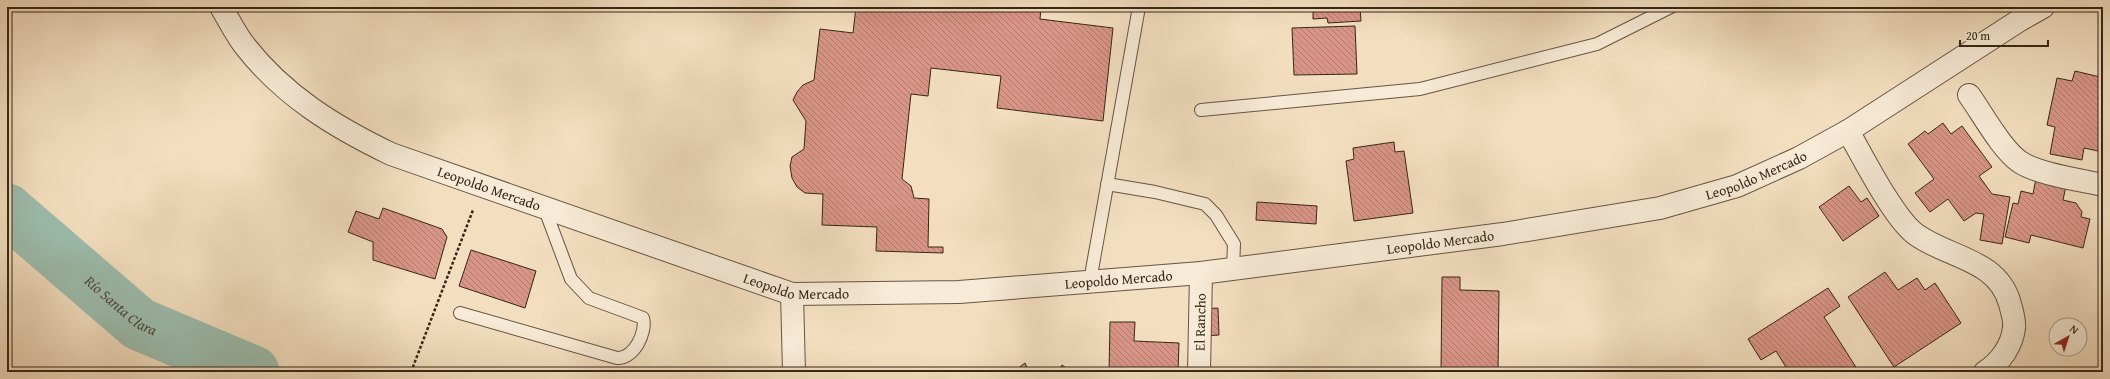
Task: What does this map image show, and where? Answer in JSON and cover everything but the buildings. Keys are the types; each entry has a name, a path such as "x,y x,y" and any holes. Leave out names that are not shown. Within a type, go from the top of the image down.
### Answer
{"street":[{"name":"Leopoldo Mercado","path":"221,7 244,46 276,80 309,108 349,134 391,154 792,294 959,292 1200,273 1503,234 1660,208 1737,186 1799,158 1848,131 2020,20 2043,7"},
{"path":"1970,95 2007,149 2019,161 2032,168 2103,185"},
{"path":"1848,131 1896,211 1914,232 1931,243 1975,262 1995,276 2008,297 2015,322 2013,336 2008,348 1985,372"},
{"name":"El Rancho","path":"1199,372 1200,273"},
{"path":"792,294 794,372"}],"lane":[{"path":"1090,281 1139,7"},
{"path":"1201,110 1420,89 1597,44 1671,7"},
{"path":"1107,184 1155,192 1205,204 1216,215 1234,244 1234,269"},
{"path":"460,313 617,358 627,357 634,351 644,325 642,318 589,298 579,288 572,279 544,207"}],"path":[{"path":"411,372 482,185"}],"waterway":[{"name":"Río Santa Clara","path":"7,210 139,324 253,372"}]}
